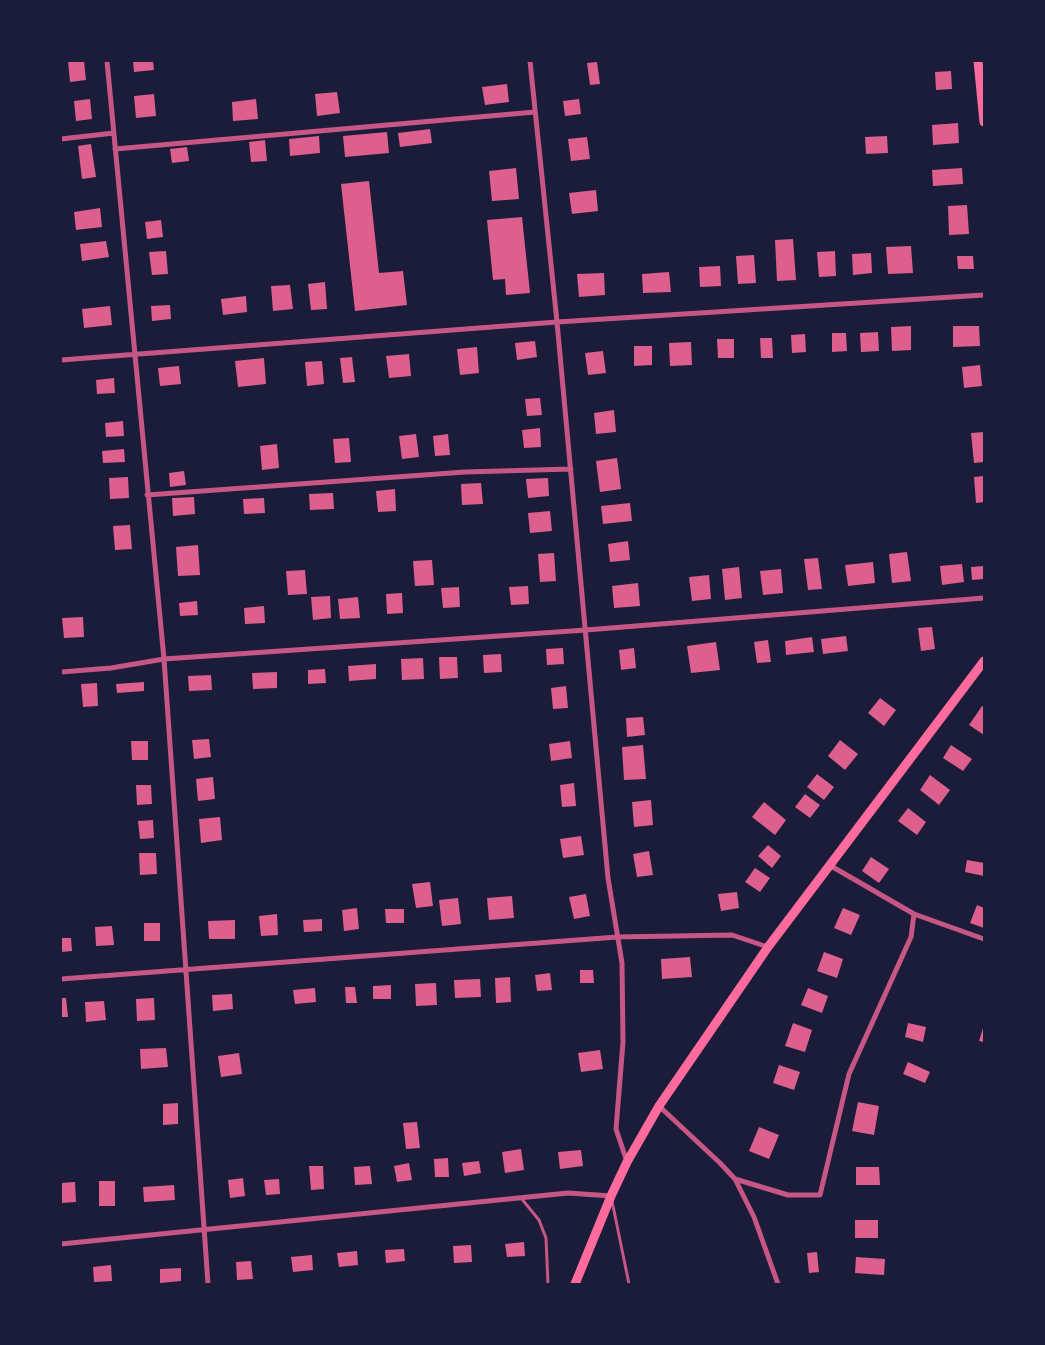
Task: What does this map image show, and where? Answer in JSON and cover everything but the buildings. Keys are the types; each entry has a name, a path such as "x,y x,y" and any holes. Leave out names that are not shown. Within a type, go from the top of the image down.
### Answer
{"main road":[{"path":"978,61 984,122"},
{"path":"575,1284 610,1196 659,1106 768,947 984,661"}],"street":[{"path":"106,61 164,659 208,1284"},
{"path":"530,61 557,322 608,878 622,962 623,1042 616,1129 627,1162"},
{"path":"116,149 535,112"},
{"path":"61,139 114,133"},
{"path":"61,360 557,322 984,295"},
{"path":"147,495 465,472 571,469"},
{"path":"61,672 111,668 164,659 586,630 984,598"},
{"path":"831,866 914,914 984,938"},
{"path":"735,1179 788,1195 820,1195 849,1074 911,937 914,914"},
{"path":"61,979 617,938 732,935 768,947"},
{"path":"659,1106 735,1179 754,1217 778,1284"},
{"path":"61,1244 568,1193 610,1196"}],"lane":[{"path":"610,1196 629,1284"},
{"path":"520,1198 539,1220 546,1238 548,1284"}]}
